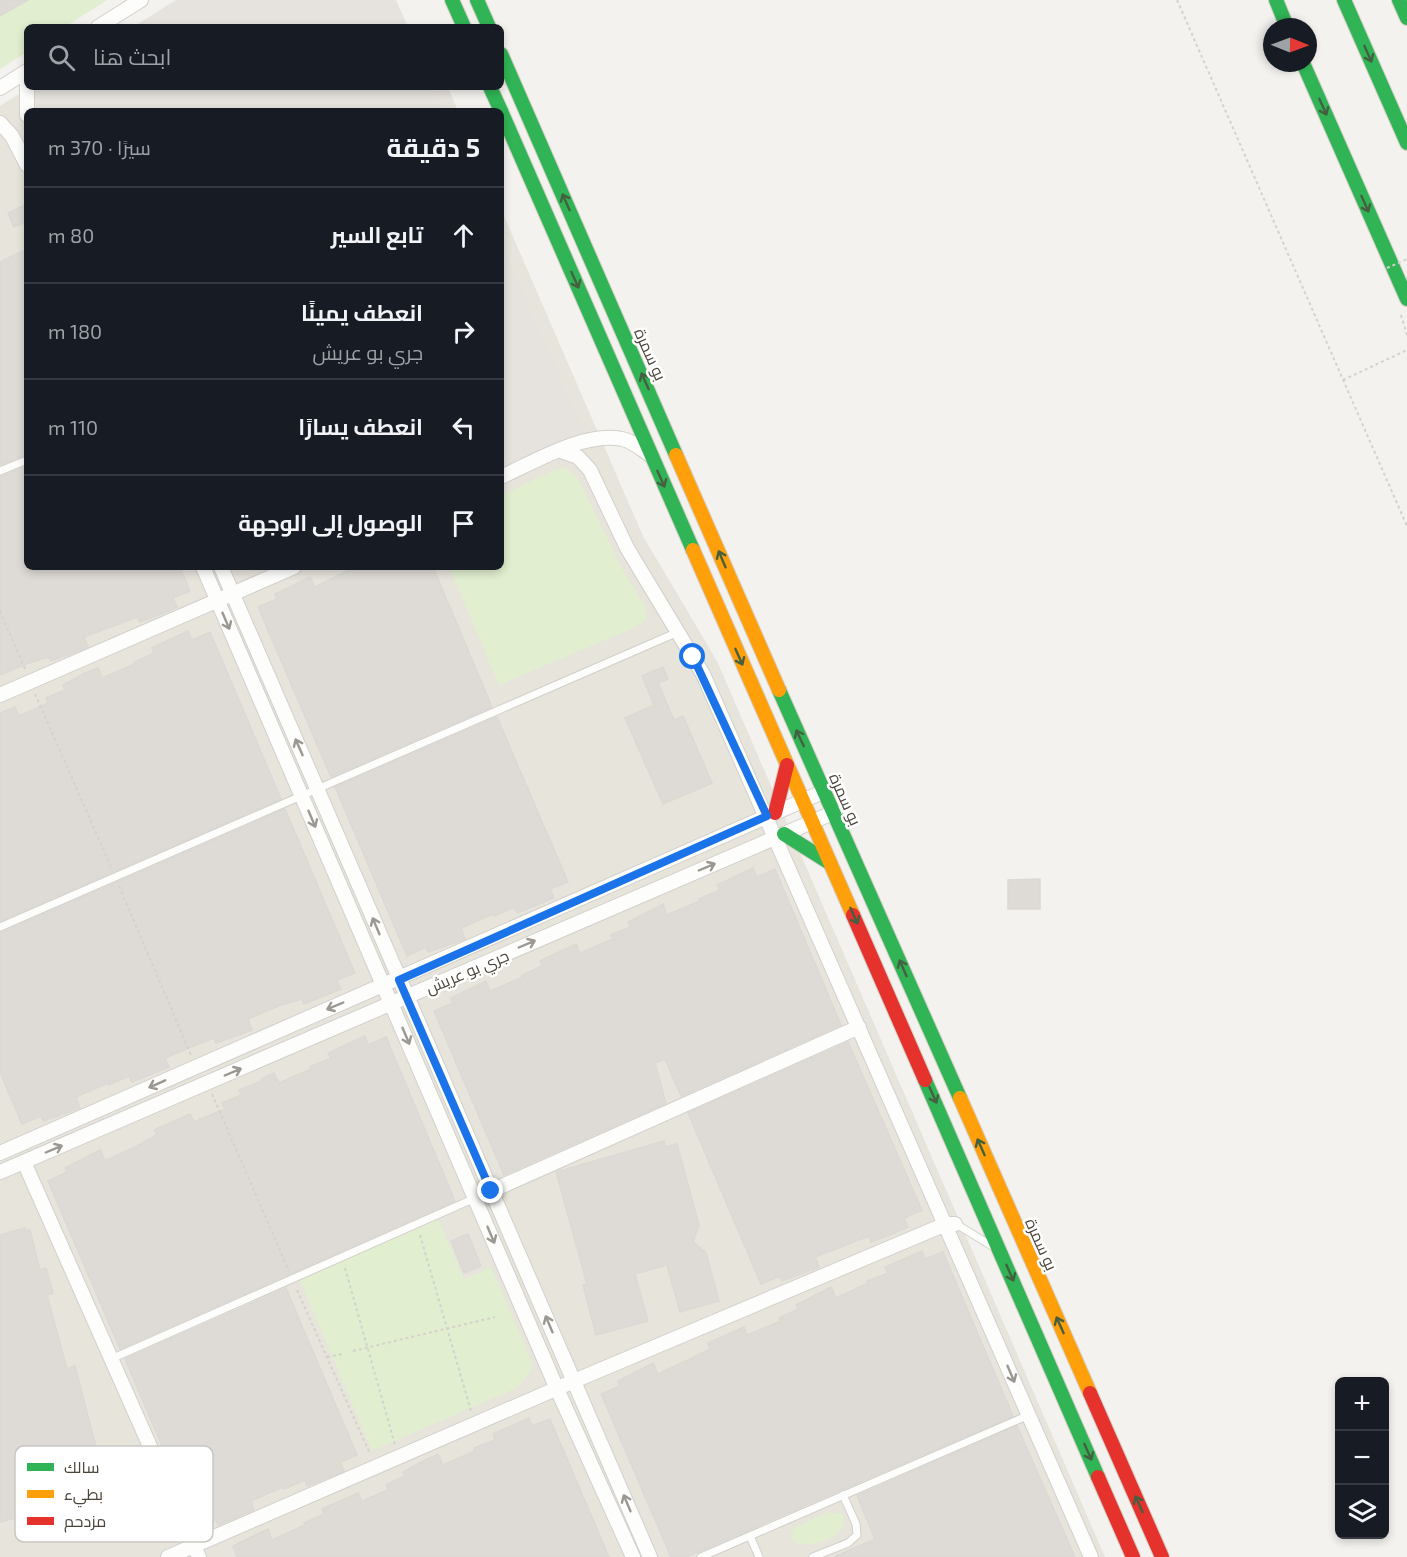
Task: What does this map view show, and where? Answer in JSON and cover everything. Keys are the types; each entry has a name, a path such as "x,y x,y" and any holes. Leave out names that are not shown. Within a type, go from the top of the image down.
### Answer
{"main road":[{"path":"452,0 463,24"},
{"path":"477,0 488,24"},
{"path":"1276,0 1283,18"},
{"path":"1344,0 1407,143"},
{"path":"1399,0 1407,18"},
{"name":"بو سمرة","path":"504,61 1162,1557"},
{"path":"1307,72 1407,299"},
{"path":"491,90 500,108"},
{"path":"504,118 1133,1557"},
{"path":"771,815 787,765"},
{"path":"780,836 830,863"}],"street":[{"path":"103,24 141,0"},
{"path":"0,88 24,73"},
{"path":"27,90 27,108"},
{"path":"0,123 12,136 24,159"},
{"path":"504,476 587,440 608,437 624,439 650,455"},
{"path":"561,451 578,458 590,470 627,548 703,674 771,815 859,1027 951,1224 1029,1415 1091,1557"},
{"path":"203,570 557,1389 633,1557"},
{"path":"222,570 650,1557"},
{"path":"0,695 287,570"},
{"name":"جري بو عريش","path":"2,1148 399,980 825,791"},
{"name":"جري بو عريش","path":"0,1172 835,812"},
{"path":"491,1191 859,1027"},
{"path":"24,1162 150,1446"},
{"path":"168,1557 196,1551 398,1457 951,1224"}],"lane":[{"path":"0,471 24,461"},
{"path":"0,927 317,787 678,632"},
{"path":"111,1359 491,1191"},
{"path":"951,1224 1000,1251"},
{"path":"701,1557 1029,1415"},
{"path":"813,1557 848,1543 857,1535 856,1524 843,1495"},
{"path":"750,1536 759,1557"}],"path":[{"path":"1177,0 1407,526"},
{"path":"1387,268 1407,259"},
{"path":"1343,380 1407,350"},
{"path":"0,611 196,1067"},
{"path":"207,1083 375,1467"},
{"path":"417,1224 475,1424"},
{"path":"342,1257 398,1457"},
{"path":"353,1351 495,1317"},
{"path":"326,1358 342,1354"}],"shaded area":[{"path":"176,0 396,0 407,24 138,24"},
{"path":"25,90 449,90 457,108 24,108 24,570 504,570 504,216 643,536 717,661 1105,1557 0,1557 0,106"},
{"path":"41,90 435,90 443,108 38,108"},
{"path":"504,249 584,432 504,466"}],"green space":[{"path":"0,0 107,0 70,24 24,24 24,54 0,69"},
{"path":"566,468 576,476 621,567 644,605 647,619 636,627 499,685 450,570 504,570 504,495 554,470"},
{"path":"438,1219 464,1279 491,1267 532,1362 531,1372 516,1388 372,1451 300,1280"},
{"path":"828,1512 843,1514 844,1522 836,1535 810,1544 795,1542 791,1538 794,1528"}],"building":[{"path":"0,0 28,0 0,16"},
{"path":"24,205 24,222 14,227 8,213"},
{"path":"24,250 24,455 0,465 0,262"},
{"path":"24,467 24,570 181,570 190,591 173,598 177,607 161,614 140,622 137,617 84,637 88,647 51,661 49,657 29,663 0,675 0,477"},
{"path":"349,570 434,570 492,707 331,777 258,607 277,599 275,594 310,577 315,587"},
{"path":"188,631 192,640 210,632 281,799 0,921 0,713 15,707 19,716 48,703 46,698 65,690 63,685 85,673 98,668 102,678 135,664 134,662 154,653 152,648"},
{"path":"663,667 668,679 658,683 674,720 683,716 712,783 663,804 625,718 654,705 642,676"},
{"path":"497,717 568,882 550,889 554,898 517,913 515,907 494,916 493,914 461,928 465,939 428,952 426,947 407,956 335,787"},
{"path":"285,809 355,973 337,980 341,989 304,1004 302,999 281,1005 248,1019 252,1030 216,1043 214,1038 165,1058 169,1067 132,1082 129,1076 76,1097 80,1108 43,1121 41,1116 22,1124 0,1072 0,933"},
{"path":"753,868 757,877 775,869 841,1025 681,1096 665,1059 655,1063 666,1103 504,1175 434,1011 453,1003 451,998 486,981 490,991 523,977 522,975 542,966 540,961 576,944 580,953 613,939 611,935 630,927 628,922 663,904 667,915 700,901 699,899 720,890 717,885"},
{"path":"1040,879 1040,909 1008,909 1008,880"},
{"path":"365,1036 368,1045 386,1037 455,1201 120,1349 48,1181 67,1172 65,1168 100,1150 105,1161 157,1135 154,1130 190,1114 194,1122 225,1109 222,1103 241,1095 239,1090 262,1081 261,1079 274,1073 279,1083 311,1069 310,1067 331,1058 328,1053"},
{"path":"848,1042 922,1210 904,1218 908,1227 871,1242 869,1236 815,1257 819,1267 782,1281 780,1276 761,1284 688,1113"},
{"path":"664,1141 666,1147 677,1144 699,1225 693,1242 706,1253 719,1301 680,1312 667,1265 635,1274 648,1321 596,1335 583,1285 587,1284 556,1172"},
{"path":"25,1228 26,1231 30,1230 40,1270 46,1268 53,1293 47,1295 67,1369 75,1366 96,1446 15,1446 15,1518 0,1522 0,1235"},
{"path":"468,1234 481,1266 464,1273 451,1241"},
{"path":"922,1251 925,1259 943,1252 1013,1416 686,1557 671,1557 601,1394 620,1386 618,1381 653,1363 658,1374 710,1349 708,1343 744,1327 747,1335 781,1321 779,1318 798,1309 796,1305 831,1287 836,1298 868,1283 867,1281 888,1273 885,1267"},
{"path":"286,1288 357,1455 340,1462 344,1471 307,1486 305,1480 284,1489 283,1487 251,1501 254,1510 218,1525 216,1520 213,1521 213,1446 162,1446 125,1359"},
{"path":"529,1418 532,1426 550,1419 609,1557 237,1557 233,1546 255,1535 268,1529 272,1540 324,1514 322,1509 358,1493 362,1501 388,1490 386,1485 405,1476 403,1472 425,1460 438,1454 443,1465 475,1451 474,1448 495,1440 493,1434"},
{"path":"1017,1426 1075,1557 834,1557 875,1539 857,1496"}],"traffic: fast":[{"path":"452,0 463,24"},
{"path":"477,0 488,24"},
{"path":"1276,0 1283,18"},
{"path":"1344,0 1407,143"},
{"path":"1399,0 1407,18"},
{"path":"504,61 676,455"},
{"path":"1307,72 1407,299"},
{"path":"491,90 500,108"},
{"path":"504,118 693,550"},
{"path":"779,690 960,1098"},
{"path":"784,834 830,863"},
{"path":"925,1080 1098,1477"}],"traffic: slow":[{"path":"676,455 779,690"},
{"path":"693,550 853,915"},
{"path":"960,1098 1090,1393"}],"traffic: jam":[{"path":"775,813 787,765"},
{"path":"853,915 925,1080"},
{"path":"1090,1393 1162,1557"},
{"path":"1098,1477 1133,1557"}],"route":[{"path":"491,1191 399,980 767,816 703,674 693,657"}]}
